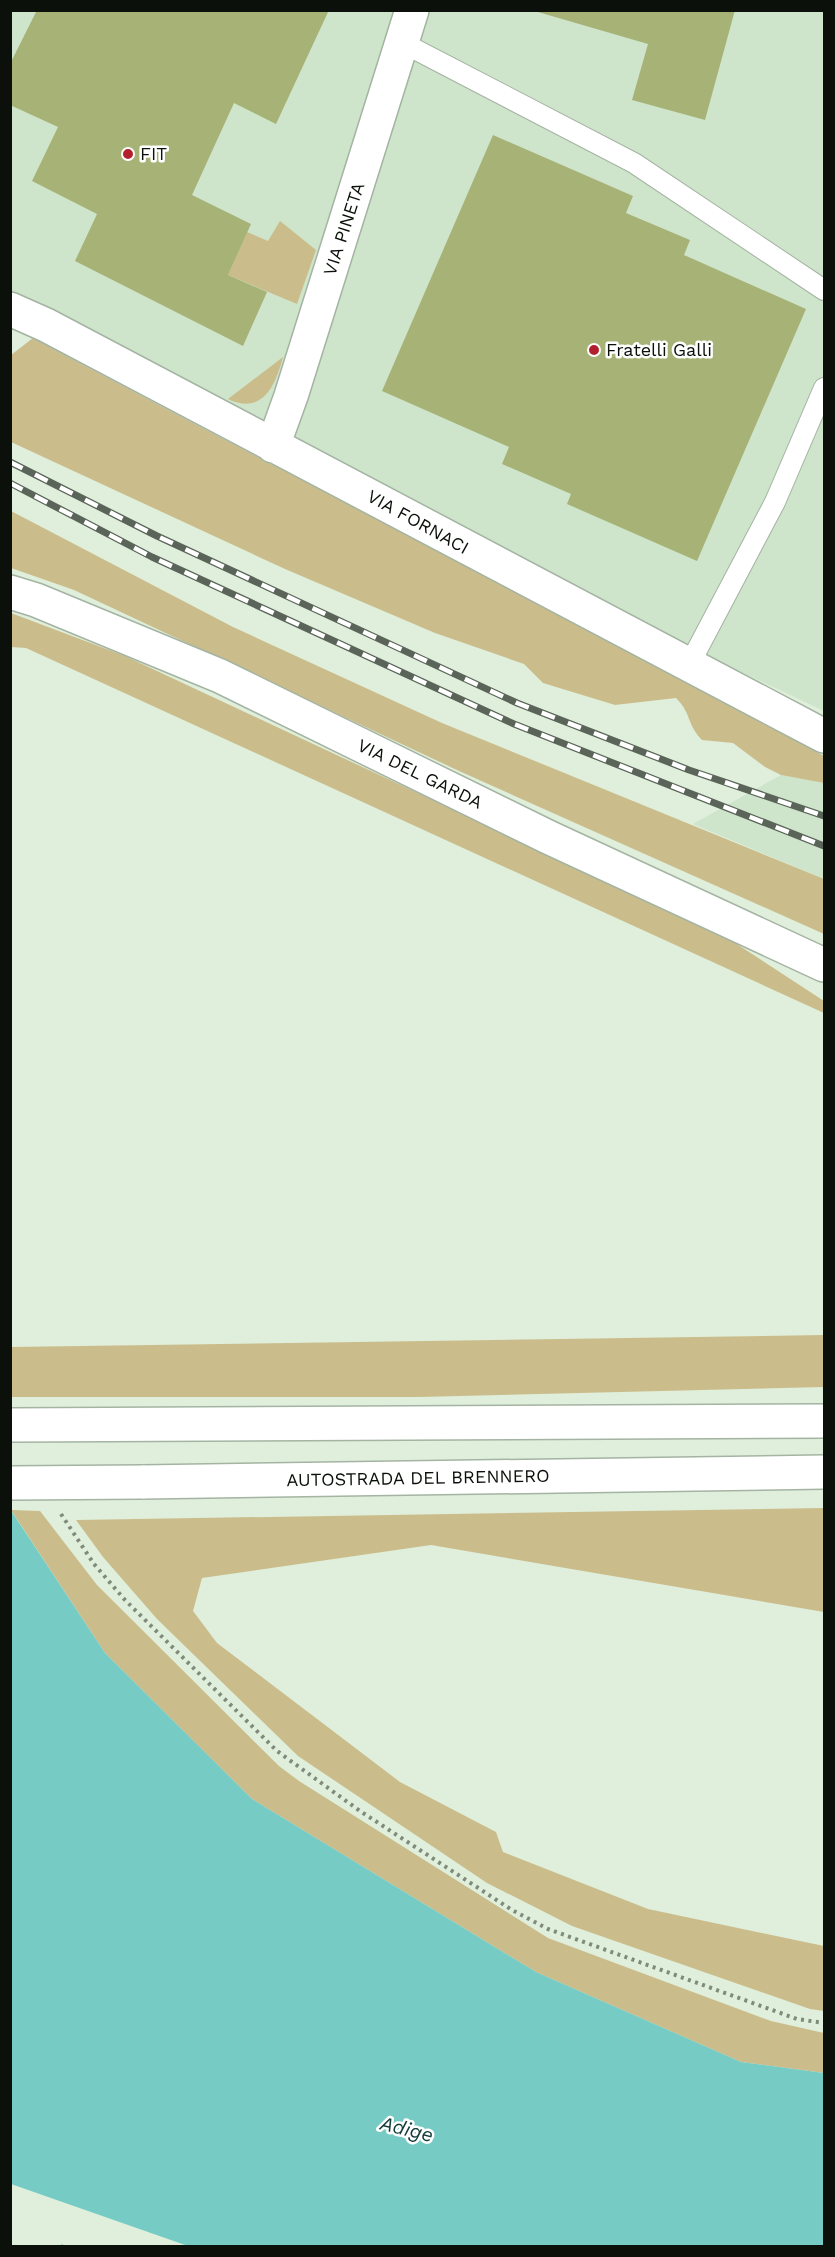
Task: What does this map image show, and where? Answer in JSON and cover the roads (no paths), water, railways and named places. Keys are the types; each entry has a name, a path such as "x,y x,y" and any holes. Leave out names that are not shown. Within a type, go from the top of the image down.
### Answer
{"main road":[{"name":"VIA PINETA","path":"273,446 291,396 412,10"},
{"name":"VIA FORNACI","path":"10,309 46,325 825,736"},
{"name":"VIA DEL GARDA","path":"10,592 36,600 220,676 548,837 825,965"},
{"path":"10,1425 825,1421"},
{"name":"AUTOSTRADA DEL BRENNERO","path":"10,1483 825,1472"}],"lane":[{"path":"403,43 634,163 825,290"},
{"path":"689,664 775,502 825,388"}],"water":[{"name":"Adige","path":"10,1509 105,1653 252,1799 536,1972 741,2062 824,2073 824,2246 62,2246 11,2183"}],"railway":[{"path":"10,462 157,536 517,703 689,770 824,816"},
{"path":"10,483 152,557 514,724 824,846"}],"place":[{"name":"FIT","path":"128,154"},
{"name":"Fratelli Galli","path":"594,350"}]}
